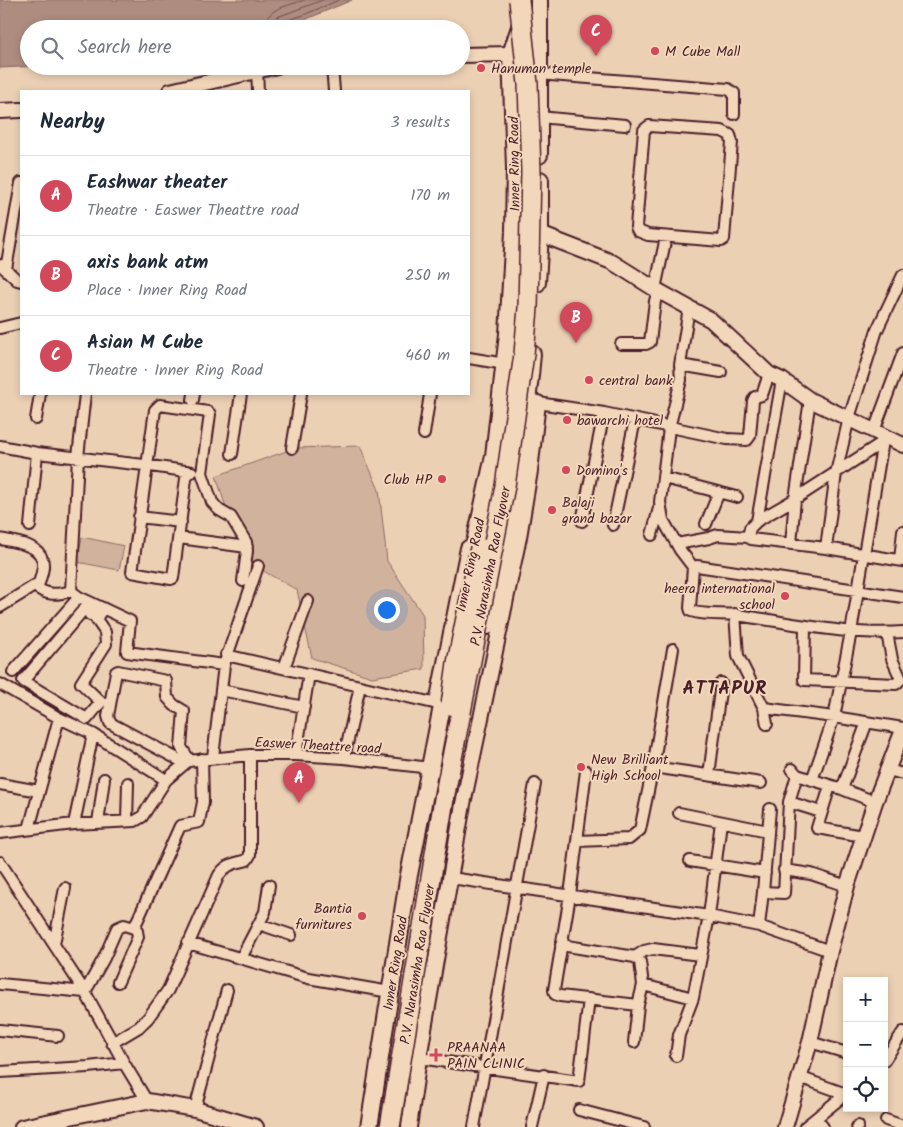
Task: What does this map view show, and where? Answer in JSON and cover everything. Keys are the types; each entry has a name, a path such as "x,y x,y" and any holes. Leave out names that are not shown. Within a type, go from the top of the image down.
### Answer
{"highway":[{"name":"P.V. Narasimha Rao Flyover","path":"379,1127 457,663 502,444 516,305 521,175 511,0"},
{"name":"P.V. Narasimha Rao Flyover","path":"390,1127 444,799 506,486 524,354 529,290 532,172 528,84 519,0"}],"main road":[{"name":"Inner Ring Road","path":"369,1127 426,767 494,456 508,334 514,232 515,168 511,54 527,0"},
{"name":"Inner Ring Road","path":"396,1127 421,998 438,876 455,774 498,609 514,493 533,402 540,234 539,0"}],"street":[{"path":"470,55 511,54"},
{"path":"538,74 728,89 734,92 734,114"},
{"path":"174,90 236,75"},
{"path":"257,75 258,90"},
{"path":"333,75 334,90"},
{"path":"0,111 20,110"},
{"path":"539,117 625,125"},
{"path":"649,126 726,132 730,135 732,142 724,239 718,242 666,237 648,235 638,231 636,227 644,130 649,126"},
{"path":"20,188 3,267 20,281"},
{"path":"514,232 540,234 612,262 711,320 775,377 810,400 903,445"},
{"path":"621,344 646,344 650,342 666,237"},
{"path":"826,548 836,473 849,418 877,330 903,275"},
{"path":"652,535 664,478 669,428 681,380 680,364 689,308"},
{"path":"0,328 20,323"},
{"path":"812,780 834,717 851,632 881,436 903,353"},
{"path":"470,358 505,364"},
{"path":"680,364 721,372"},
{"path":"533,402 604,413 727,439 747,440 750,436 753,401 756,397 762,395 775,377"},
{"path":"757,521 775,377"},
{"path":"36,419 40,395"},
{"path":"13,672 75,594 78,457 85,395"},
{"path":"232,454 241,395"},
{"path":"292,448 301,395"},
{"path":"424,434 430,395"},
{"path":"791,544 795,499 810,400"},
{"path":"187,471 173,578 133,573 132,568 155,410 160,405 208,412 210,414 202,472 212,502 219,510 231,517 246,542 243,581"},
{"path":"582,520 604,413"},
{"path":"613,525 635,420"},
{"path":"748,537 750,528 757,521 836,473 881,436"},
{"path":"0,446 37,453 202,472"},
{"path":"30,526 37,453"},
{"path":"664,478 737,497"},
{"path":"706,524 719,492"},
{"path":"660,502 663,520 677,544 694,567 691,611 735,614 851,632 903,632"},
{"path":"139,517 181,522"},
{"path":"677,544 718,535 748,537 751,539 826,548 902,561 903,530"},
{"path":"0,538 25,545 39,553 43,560 39,583 0,607"},
{"path":"178,538 246,548"},
{"path":"213,757 225,660 258,566"},
{"path":"694,567 903,597"},
{"path":"35,586 43,593 75,594 130,621 127,652 225,660 284,668 439,705"},
{"path":"284,668 308,601"},
{"path":"89,615 104,632 106,644 81,682 101,702 87,719 23,681 89,615 96,605"},
{"path":"89,615 96,605"},
{"path":"409,1127 419,1058 498,609"},
{"path":"735,614 738,656 764,708 767,724"},
{"path":"805,626 804,680 896,684 901,679 892,659 887,633"},
{"path":"577,841 630,838 640,830 653,767 672,650"},
{"path":"116,672 166,680 167,697 174,705 184,711 181,747 184,758 110,723 108,716 116,672"},
{"path":"296,755 309,674"},
{"path":"709,774 721,683"},
{"path":"0,684 59,718 93,734 166,780"},
{"path":"344,758 360,686"},
{"path":"221,690 304,707"},
{"path":"764,708 867,722 902,736 875,802 847,886 810,1042 785,1127"},
{"path":"29,828 59,718"},
{"path":"842,789 867,722"},
{"path":"74,824 93,734"},
{"path":"112,1043 139,1027 148,1018 168,990 219,875 224,868 247,860 250,856 250,755"},
{"name":"Easwer Theattre road","path":"184,758 296,755 426,767 455,774"},
{"path":"0,833 74,824 135,821 142,817 166,780 184,758"},
{"path":"134,928 180,826 199,822 203,802 202,759"},
{"path":"653,767 761,783"},
{"path":"888,770 903,774"},
{"path":"586,771 570,895 554,990 555,994 638,1006"},
{"path":"763,892 784,893 789,802 794,772 875,802"},
{"path":"98,823 104,779"},
{"path":"127,821 128,783"},
{"path":"0,784 39,791"},
{"path":"474,1127 535,784"},
{"path":"830,786 817,828 863,836"},
{"path":"789,802 821,812"},
{"path":"759,926 770,809"},
{"path":"679,813 768,831"},
{"path":"676,1056 679,1035 693,998 709,916 721,822"},
{"path":"690,861 765,873"},
{"path":"0,862 85,992 112,1043 147,1101"},
{"path":"784,870 811,874 847,886"},
{"path":"451,878 516,886 709,916 759,926 830,952"},
{"path":"242,958 265,912 269,884"},
{"path":"54,944 65,888"},
{"path":"704,936 724,920"},
{"path":"259,924 291,935"},
{"path":"85,992 104,958 117,928 124,925 138,931 138,937 118,982"},
{"path":"188,943 308,978 390,992"},
{"path":"561,945 635,957 640,962 643,985 638,1006 634,1042"},
{"path":"635,957 653,949 700,955"},
{"path":"643,985 693,998"},
{"path":"0,986 85,992"},
{"path":"194,1109 227,990"},
{"path":"419,1058 544,1075 582,1083 589,999"},
{"path":"0,1030 58,1036"},
{"path":"888,1055 903,1032"},
{"path":"810,1042 843,1052"},
{"path":"0,1072 88,1068 124,1063"},
{"path":"532,1127 544,1075"},
{"path":"799,1077 843,1093"},
{"path":"805,1127 843,1096"},
{"path":"22,1127 46,1124 147,1101 194,1109 222,1122 256,1127"},
{"path":"579,1110 644,1127"},
{"path":"816,1118 823,1127"},
{"path":"886,1120 903,1126"}],"shaded area":[{"path":"360,446 379,490 387,561 423,615 424,669 372,677 312,658 297,590 251,564 229,517 216,476 295,448"},
{"path":"82,537 124,546 119,570 77,562"}],"water":[{"path":"0,0 352,0 304,20 20,20 20,67 0,68"}],"place":[{"name":"M Cube Mall","path":"655,51"},
{"name":"Asian M Cube","path":"596,56"},
{"name":"Hanuman temple","path":"481,68"},
{"name":"axis bank atm","path":"576,343"},
{"name":"central bank","path":"589,380"},
{"name":"bawarchi hotel","path":"567,420"},
{"name":"Domino's","path":"566,470"},
{"name":"Club HP","path":"442,479"},
{"name":"Balaji grand bazar","path":"552,510"},
{"name":"heera international school","path":"785,596"},
{"name":"New Brilliant High School","path":"581,767"},
{"name":"Eashwar theater","path":"299,803"},
{"name":"Bantia furnitures","path":"362,916"},
{"name":"PRAANAA PAIN CLINIC","path":"436,1055"}],"district":[{"name":"ATTAPUR","path":"725,687"}]}
